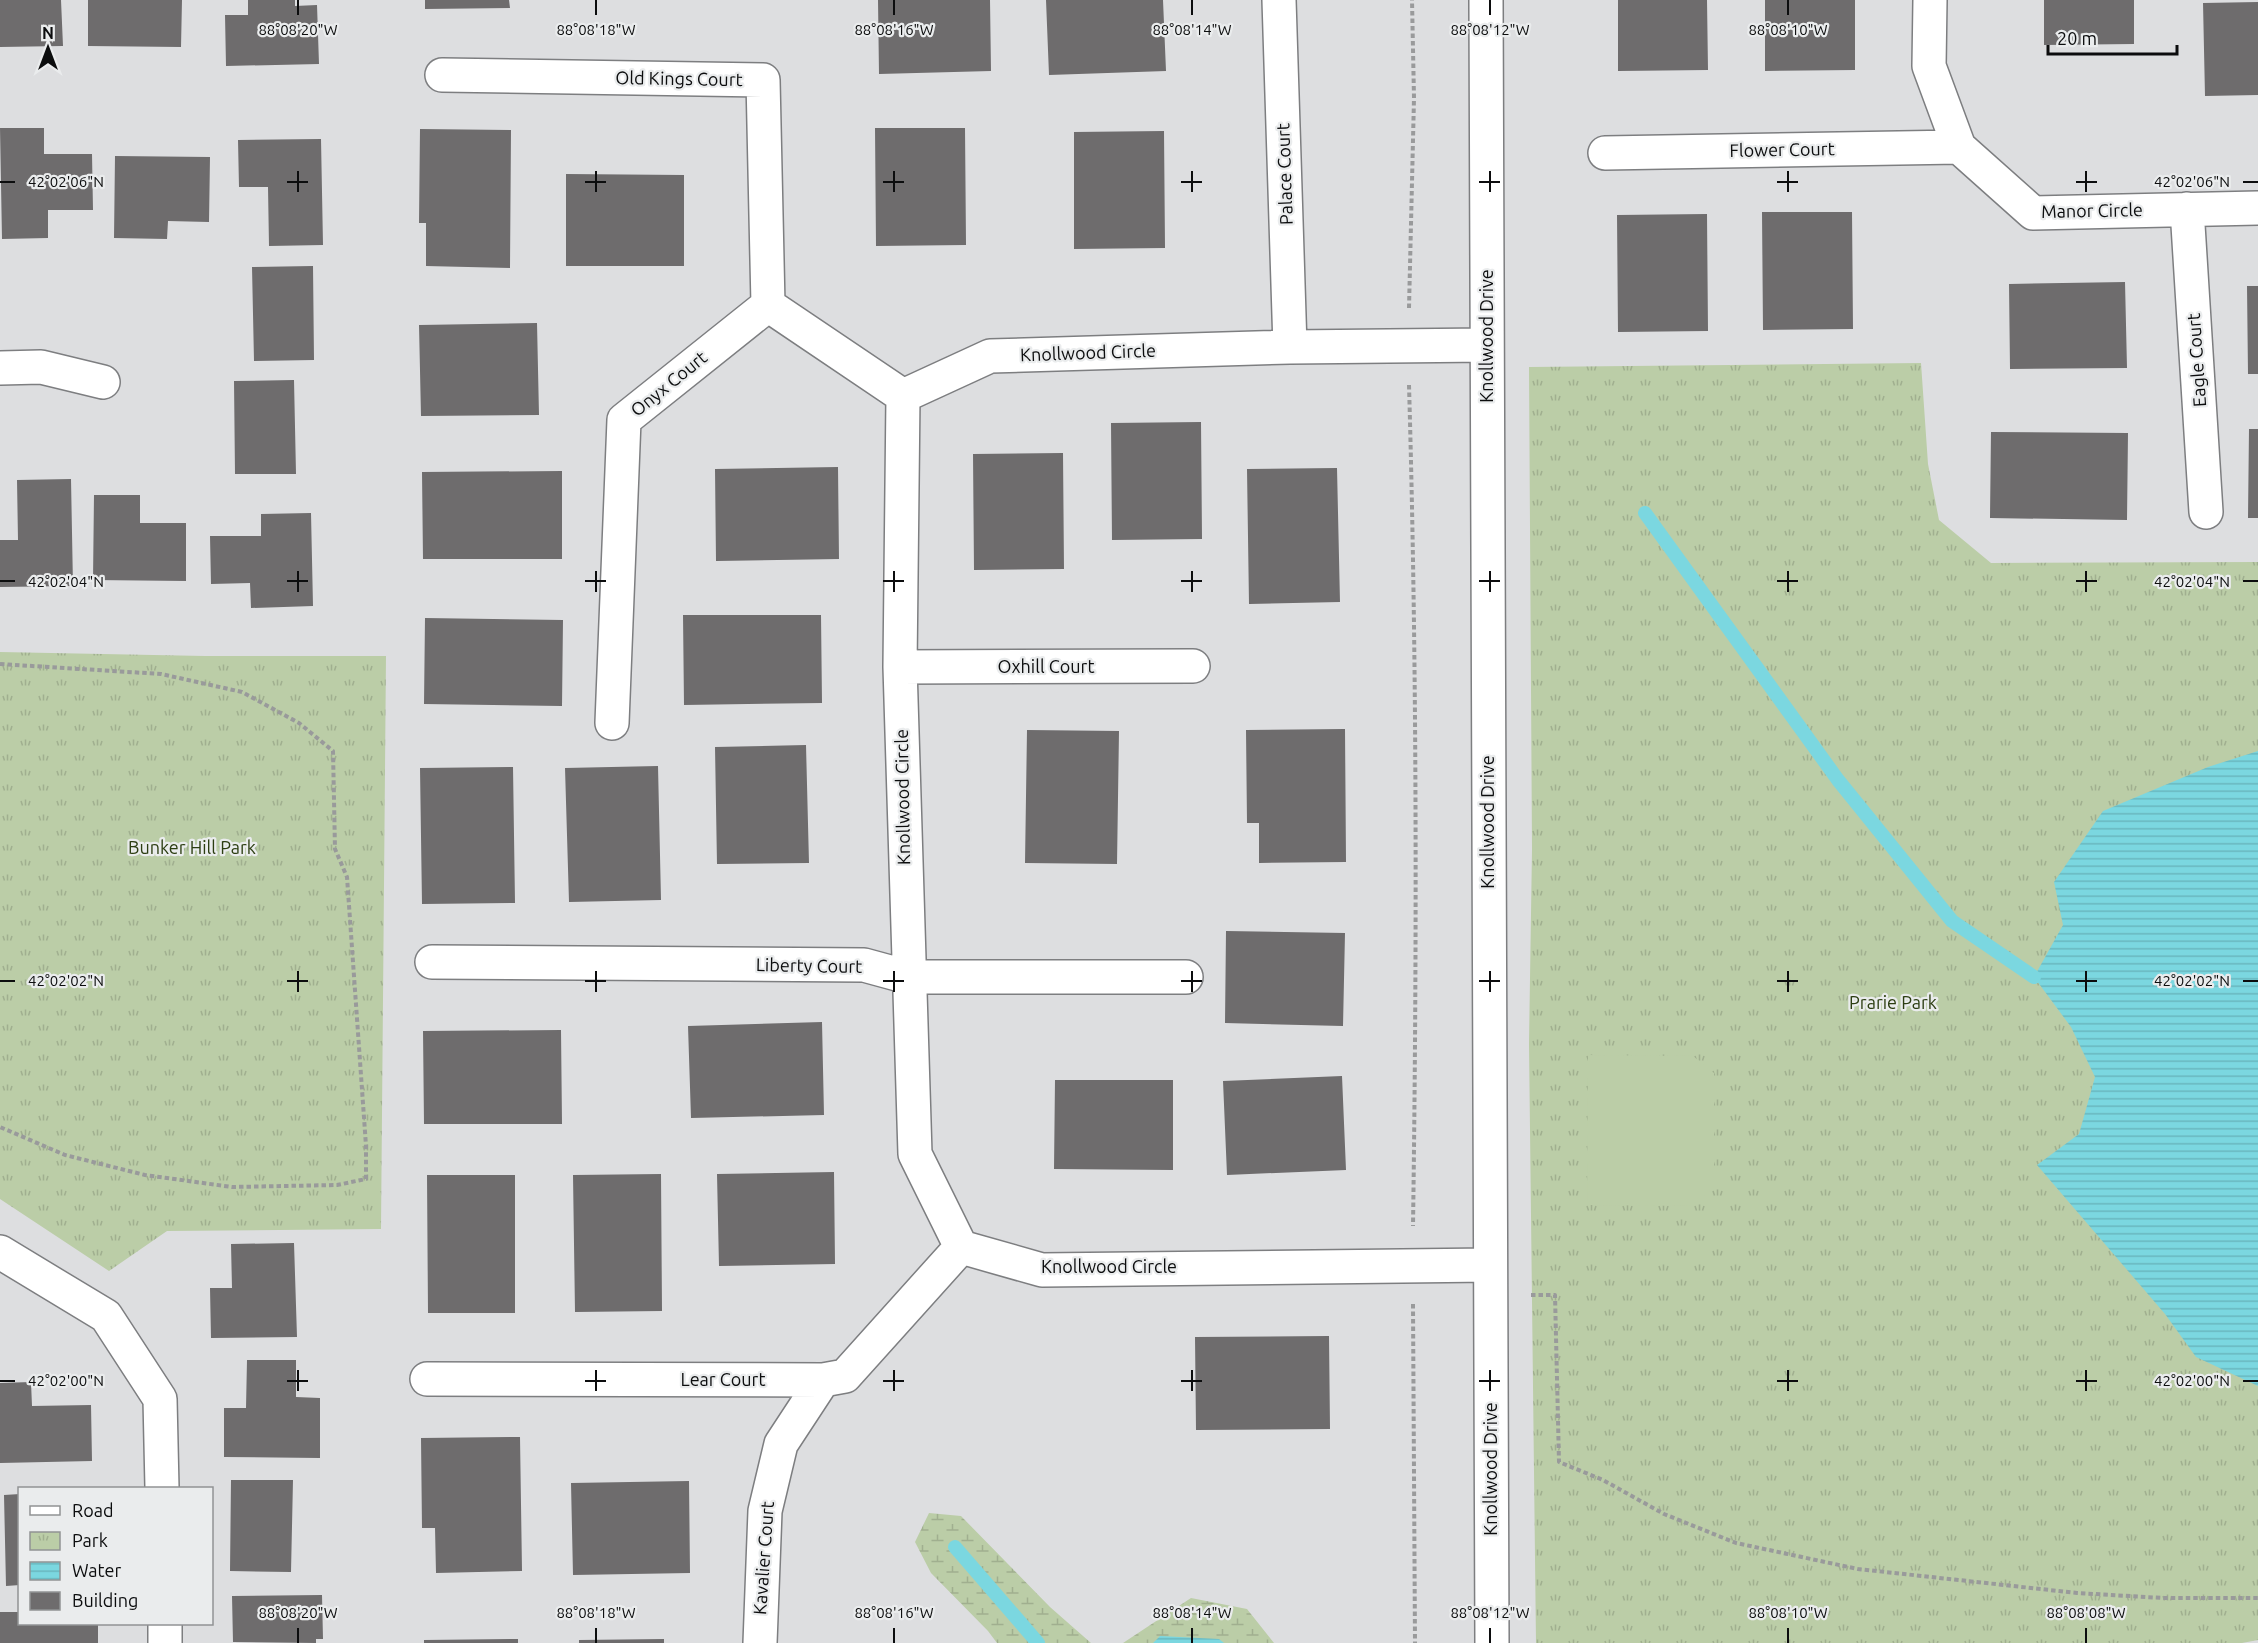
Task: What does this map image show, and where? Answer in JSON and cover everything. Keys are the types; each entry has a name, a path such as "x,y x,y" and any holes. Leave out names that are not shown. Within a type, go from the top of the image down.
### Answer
{"street":[{"name":"Palace Court","path":"1279,0 1290,347"},
{"name":"Knollwood Drive","path":"1486,0 1492,1643"},
{"name":"Manor Circle","path":"1930,0 1929,66 1959,147 2033,213 2258,208"},
{"name":"Old Kings Court","path":"442,75 763,80 768,305"},
{"name":"Flower Court","path":"1605,153 1959,147"},
{"name":"Eagle Court","path":"2187,209 2206,512"},
{"path":"768,305 903,396"},
{"name":"Onyx Court","path":"612,723 624,420 768,305"},
{"name":"Knollwood Circle","path":"1487,345 1290,347 990,356 903,396 900,667 915,1154 961,1247 1042,1270 1490,1264"},
{"path":"0,368 41,367 104,382"},
{"name":"Oxhill Court","path":"900,667 1193,666"},
{"name":"Liberty Court","path":"432,962 864,965 908,977 1186,977"},
{"name":"Lear Court","path":"427,1379 823,1380 845,1376 961,1247"},
{"path":"0,1252 106,1316 160,1399 162,1487"},
{"name":"Kavalier Court","path":"760,1643 765,1511 770,1488 781,1444 823,1380"},
{"path":"165,1625 165,1643"}],"path":[{"path":"1412,0 1414,98 1408,346 1415,607 1416,997 1413,1229"},
{"path":"0,664 161,674 242,692 299,723 333,751 335,849 347,877 366,1146 366,1179 337,1185 232,1187 145,1175 65,1155 0,1127"},
{"path":"1531,1296 1555,1296 1559,1462 1604,1480 1664,1514 1736,1543 1858,1569 2077,1593 2163,1598 2258,1598"},
{"path":"1413,1298 1414,1643"}],"green space":[{"name":"Prarie Park","path":"1921,363 1928,464 1939,520 1991,563 2258,562 2258,1640 2242,1643 1536,1643 1529,1044 1532,849 1529,367"},
{"name":"Bunker Hill Park","path":"0,652 205,656 386,656 381,1229 167,1231 109,1271 0,1199"},
{"path":"1588,1055 1693,1056 1714,1073 1714,1188 1691,1206 1587,1205"},
{"path":"929,1513 961,1516 1050,1607 1091,1643 997,1643 931,1573 915,1542"},
{"path":"1191,1598 1247,1609 1274,1643 1123,1643"}],"water":[{"path":"2258,751 2258,1386 2196,1357 2165,1314 2037,1165 2079,1134 2095,1077 2071,1027 2034,977 2063,925 2054,882 2103,811 2208,767"},
{"path":"1160,1636 1219,1639 1224,1643 1153,1643"}],"building":[{"path":"0,0 61,0 63,46 0,47"},
{"path":"88,0 182,0 181,47 88,46"},
{"path":"248,0 295,0 295,6 317,5 319,64 226,66 225,15 248,15"},
{"path":"425,0 509,0 510,8 425,9"},
{"path":"878,0 990,0 991,71 879,74"},
{"path":"1046,0 1163,0 1166,71 1049,75"},
{"path":"1618,0 1707,0 1708,70 1618,71"},
{"path":"1765,0 1855,0 1855,70 1765,71"},
{"path":"2044,0 2134,0 2134,44 2044,45"},
{"path":"2258,2 2258,95 2205,96 2203,3"},
{"path":"0,128 44,128 44,154 92,154 93,210 48,210 48,238 2,239"},
{"path":"875,128 965,128 966,245 876,246"},
{"path":"420,129 511,130 510,268 426,266 426,223 419,223"},
{"path":"1164,131 1165,248 1074,249 1074,132"},
{"path":"321,139 323,245 269,246 268,187 239,187 238,140"},
{"path":"115,156 210,157 209,222 168,221 167,239 114,238"},
{"path":"566,174 684,175 684,266 566,266"},
{"path":"1762,212 1852,212 1853,329 1763,330"},
{"path":"1707,214 1708,331 1618,332 1617,215"},
{"path":"313,266 314,360 254,361 252,267"},
{"path":"2125,282 2127,368 2010,369 2009,284"},
{"path":"2247,286 2258,286 2258,374 2248,374"},
{"path":"537,323 539,415 421,416 419,325"},
{"path":"294,380 296,474 235,474 234,381"},
{"path":"1201,422 1202,539 1112,540 1111,423"},
{"path":"2249,429 2258,429 2258,518 2248,518"},
{"path":"1991,432 2128,433 2127,520 1990,518"},
{"path":"1063,453 1064,569 974,570 973,454"},
{"path":"838,467 839,559 716,561 715,469"},
{"path":"1337,468 1340,602 1249,604 1247,469"},
{"path":"562,471 562,559 423,559 422,472"},
{"path":"71,479 73,586 0,587 0,540 18,540 17,480"},
{"path":"94,495 140,495 140,523 186,523 186,581 93,580"},
{"path":"311,513 313,606 251,608 250,583 211,584 210,536 261,536 261,514"},
{"path":"683,615 821,615 822,703 684,705"},
{"path":"425,618 563,620 562,706 424,704"},
{"path":"1345,729 1346,862 1259,863 1259,823 1247,823 1246,730"},
{"path":"1027,730 1119,731 1117,864 1025,863"},
{"path":"806,745 809,863 717,864 715,747"},
{"path":"658,766 661,900 569,902 565,768"},
{"path":"513,767 515,903 422,904 420,768"},
{"path":"1226,931 1345,933 1343,1026 1225,1023"},
{"path":"822,1022 824,1115 691,1118 688,1026"},
{"path":"561,1030 562,1124 424,1124 423,1031"},
{"path":"1342,1076 1346,1170 1227,1175 1223,1081"},
{"path":"1055,1080 1173,1080 1173,1170 1054,1169"},
{"path":"834,1172 835,1264 719,1266 717,1174"},
{"path":"661,1174 662,1311 575,1312 573,1175"},
{"path":"427,1175 515,1175 515,1313 428,1313"},
{"path":"294,1243 297,1337 211,1338 210,1288 232,1288 231,1244"},
{"path":"1329,1336 1330,1429 1196,1430 1195,1337"},
{"path":"247,1360 296,1360 296,1397 320,1398 320,1458 224,1457 224,1408 246,1408"},
{"path":"31,1382 32,1406 91,1405 92,1461 0,1463 0,1383"},
{"path":"520,1437 522,1571 436,1573 435,1528 422,1528 421,1438"},
{"path":"231,1480 293,1480 291,1572 230,1571"},
{"path":"689,1481 690,1573 573,1575 571,1483"},
{"path":"18,1494 18,1585 6,1586 4,1495"},
{"path":"322,1595 323,1639 316,1639 316,1643 233,1642 232,1596"},
{"path":"0,1612 18,1612 18,1625 98,1625 98,1643 0,1643"},
{"path":"518,1639 518,1643 424,1643 424,1640"},
{"path":"664,1639 664,1643 579,1643 579,1640"}],"waterway":[{"path":"1645,513 1838,780 1952,921 2034,977"},
{"path":"955,1547 1038,1643"}]}
